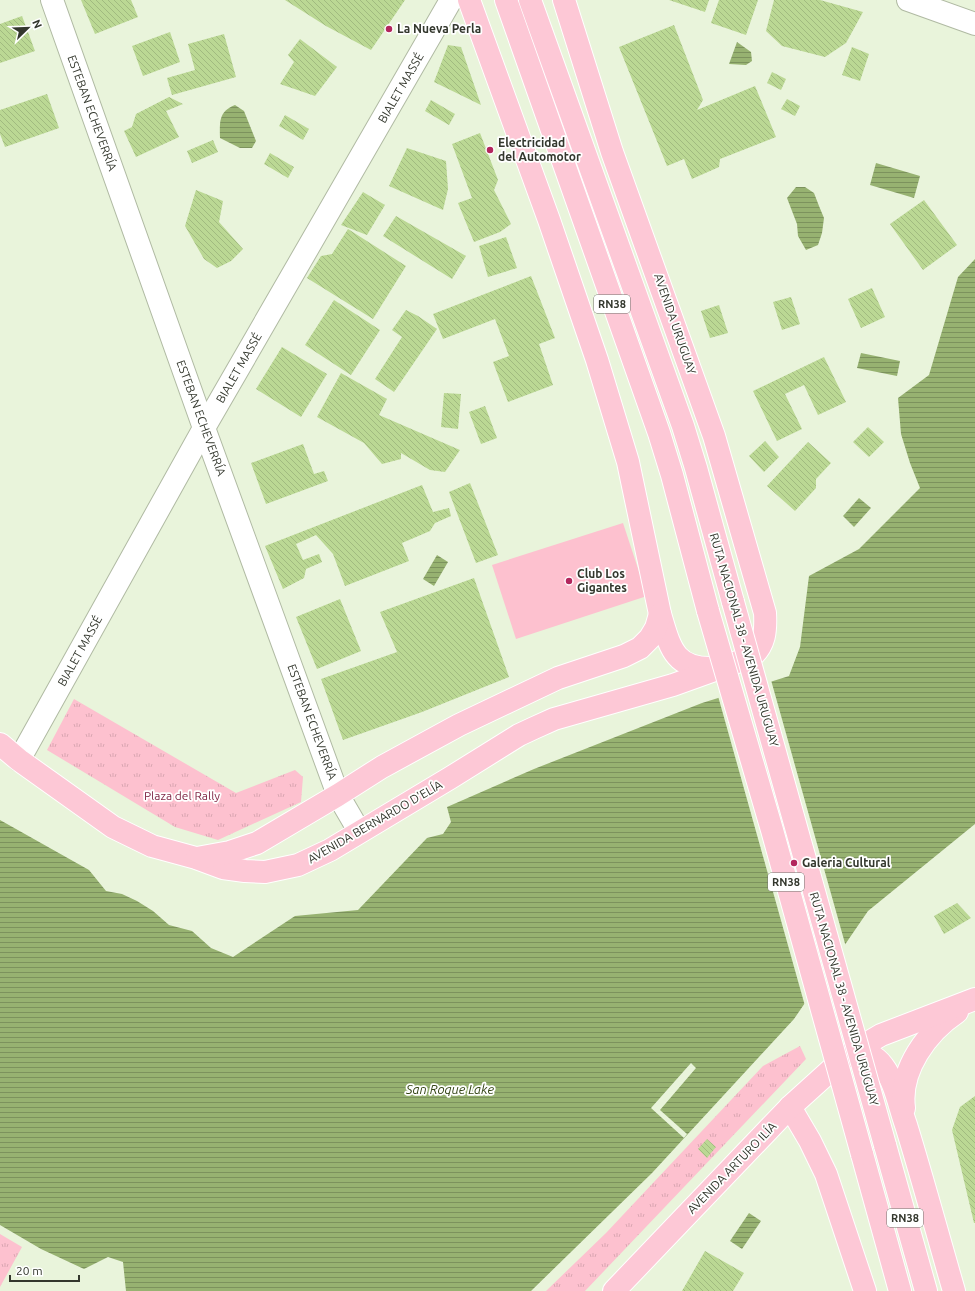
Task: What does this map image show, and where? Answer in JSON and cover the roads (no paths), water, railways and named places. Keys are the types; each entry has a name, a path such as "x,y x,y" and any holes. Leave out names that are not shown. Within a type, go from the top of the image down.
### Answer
{"main road":[{"path":"469,0 549,220 597,360 628,462 666,636 676,655 687,665 694,667 720,668"},
{"name":"RUTA NACIONAL 38 - AVENIDA URUGUAY","path":"506,0 659,433 674,482 708,611 772,830 900,1291"},
{"name":"RUTA NACIONAL 38 - AVENIDA URUGUAY","path":"530,0 683,426 696,468 732,602 926,1291"},
{"path":"535,0 538,23"},
{"name":"AVENIDA URUGUAY","path":"564,0 612,152 721,458 765,613 766,626 764,638 758,652"},
{"path":"196,858 230,852 257,843 382,767 459,725 558,678 624,656 640,648 650,638 656,628 660,614"},
{"name":"AVENIDA BERNARDO D'ELÍA","path":"0,744 19,760 113,827 152,846 196,858 223,868 265,872 310,860 450,778 519,735 554,719 655,691 751,657 758,652"},
{"path":"911,1142 903,1106 903,1092 907,1076 923,1044 934,1030 975,999"},
{"name":"AVENIDA ARTURO ILÍA","path":"614,1291 790,1107 842,1060 881,1035 975,999"},
{"path":"854,1051 867,1053 875,1057 883,1066 893,1086 911,1142 954,1291"},
{"path":"790,1107 810,1141 826,1174 866,1291"}],"street":[{"name":"ESTEBAN ECHEVERRÍA","path":"52,0 204,428 338,795 359,832"},
{"name":"BIALET MASSÉ","path":"19,760 204,428 451,0"},
{"path":"908,0 975,24"}],"water":[{"path":"737,42 751,52 752,61 746,65 729,64"},
{"path":"235,105 244,111 256,141 252,148 240,148 220,138 221,118 225,111"},
{"path":"876,163 920,176 914,198 870,185"},
{"path":"796,187 805,187 814,193 824,218 822,233 818,245 806,250 798,236 797,224 787,198"},
{"name":"San Roque Lake","path":"975,259 975,824 868,911 794,1019 652,1173 531,1291 126,1291 123,1262 108,1257 84,1269 41,1249 0,1225 0,820 89,870 106,891 122,894 137,901 153,911 169,925 192,931 211,948 233,957 295,916 358,910 427,838 443,834 451,822 447,807 534,769 702,703 789,676 800,647 809,576 859,549 920,488 901,434 898,398 929,375 958,277"},
{"path":"861,353 900,361 897,376 857,368"},
{"path":"859,498 871,508 854,527 843,516"},
{"path":"437,555 448,562 434,586 423,579"},
{"path":"749,1213 761,1221 742,1249 730,1241"}],"place":[{"name":"La Nueva Perla","path":"389,29"},
{"name":"Electricidad del Automotor","path":"490,150"},
{"name":"Club Los Gigantes","path":"569,581"},
{"name":"Galeria Cultural","path":"794,863"}],"park label":[{"name":"Plaza del Rally","path":"182,796"}]}
